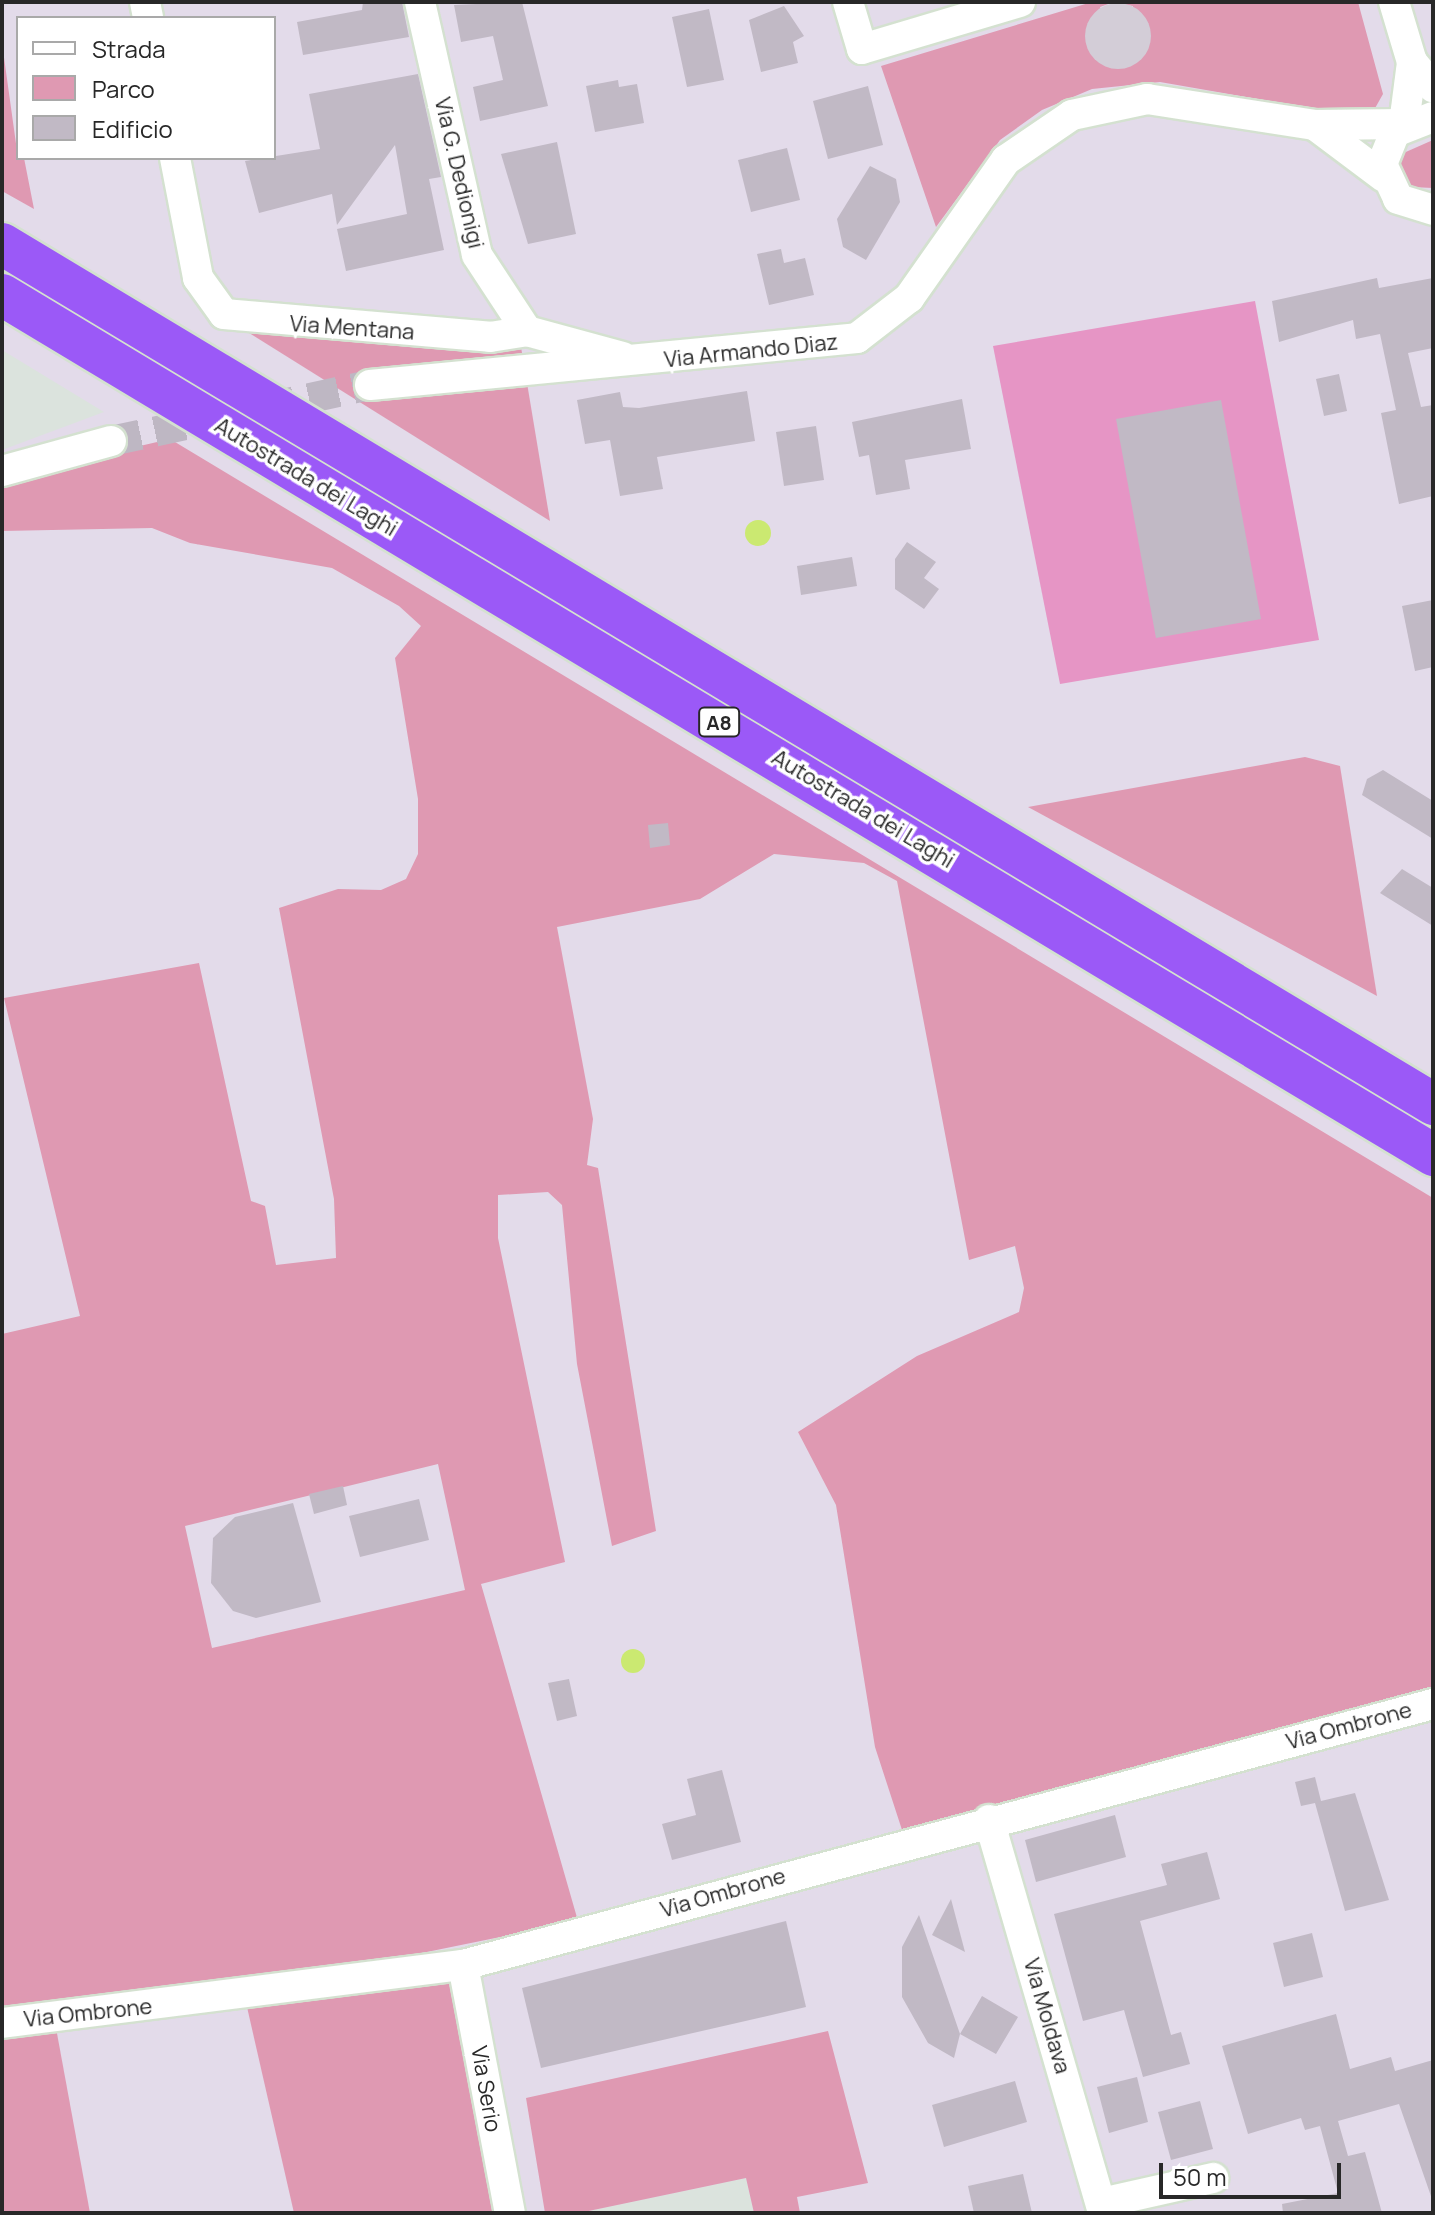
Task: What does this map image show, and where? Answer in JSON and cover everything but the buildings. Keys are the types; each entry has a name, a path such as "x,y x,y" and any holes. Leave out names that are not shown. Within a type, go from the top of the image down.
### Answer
{"highway":[{"name":"Autostrada dei Laghi","path":"2,244 1433,1104"},
{"name":"Autostrada dei Laghi","path":"2,295 1433,1155"}],"street":[{"name":"Via G. Dedionigi","path":"420,2 477,255 527,331"},
{"path":"848,2 862,49 1020,2"},
{"path":"1384,177 1388,141 1418,121 1412,62 1394,2"},
{"path":"1412,62 1433,87"},
{"name":"Via Armando Diaz","path":"370,385 644,363 827,344 875,330 918,287 1006,160 1043,130 1087,109 1161,100 1314,125 1418,121"},
{"name":"Via Armando Diaz","path":"1314,125 1384,177 1405,204 1433,210"},
{"name":"Via Mentana","path":"175,160 198,278 207,300 224,314 490,337 527,331 644,363"},
{"path":"2,471 111,441"},
{"name":"Via Ombrone","path":"2,2023 463,1965 989,1820 1433,1704"},
{"name":"Via Moldava","path":"989,1820 1102,2208"},
{"name":"Via Serio","path":"463,1965 510,2213"},
{"path":"1102,2208 1213,2178"}],"shaded area":[{"path":"1118,3 1131,6 1141,13 1148,23 1151,36 1148,49 1141,59 1131,66 1118,69 1105,66 1095,59 1088,49 1085,36 1088,23 1095,13 1105,6"},
{"path":"1255,301 1319,640 1060,684 993,346"},
{"path":"2,350 104,412 2,450"},
{"path":"758,520 767,524 771,533 767,542 758,546 749,542 745,533 749,524"},
{"path":"633,1649 644,1656 645,1661 638,1672 633,1673 622,1666 621,1661 628,1650"},
{"path":"746,2178 754,2213 579,2213"}],"green space":[{"path":"1092,2 1358,2 1383,94 1374,110 1355,116 1160,82 1092,89 1042,110 1000,140 936,227 881,66","holes":["1111,3 1133,6 1124,68 1100,7"]},
{"path":"2,43 16,160 24,160 34,209 2,191"},
{"path":"1433,140 1433,188 1412,187 1397,169 1399,155"},
{"path":"198,301 519,335 550,521"},
{"path":"170,439 1433,1198 1433,1697 903,1833 875,1747 836,1505 798,1432 917,1356 1019,1312 1024,1288 1015,1246 969,1260 897,881 864,863 774,854 700,899 557,927 593,1119 587,1165 598,1168 656,1531 612,1546 577,1364 562,1205 548,1192 498,1195 498,1238 565,1562 481,1584 578,1921 246,1989 2,2012 2,1334 80,1316 4,998 199,963 251,1201 265,1206 276,1265 336,1258 334,1199 279,908 338,889 381,890 406,879 418,854 418,799 395,658 421,626 399,606 332,568 190,543 152,528 2,531 2,478","holes":["438,1464 465,1590 212,1648 185,1526"]},
{"path":"1305,757 1340,766 1377,996 1028,807"},
{"path":"450,1978 498,2213 294,2213 247,2007"},
{"path":"56,2028 90,2213 2,2213 2,2033"},
{"path":"828,2031 868,2183 797,2197 800,2213 754,2213 746,2178 579,2213 545,2213 526,2098"}],"tunnel":[{"path":"265,408 370,385"},
{"path":"111,441 218,418"}]}
